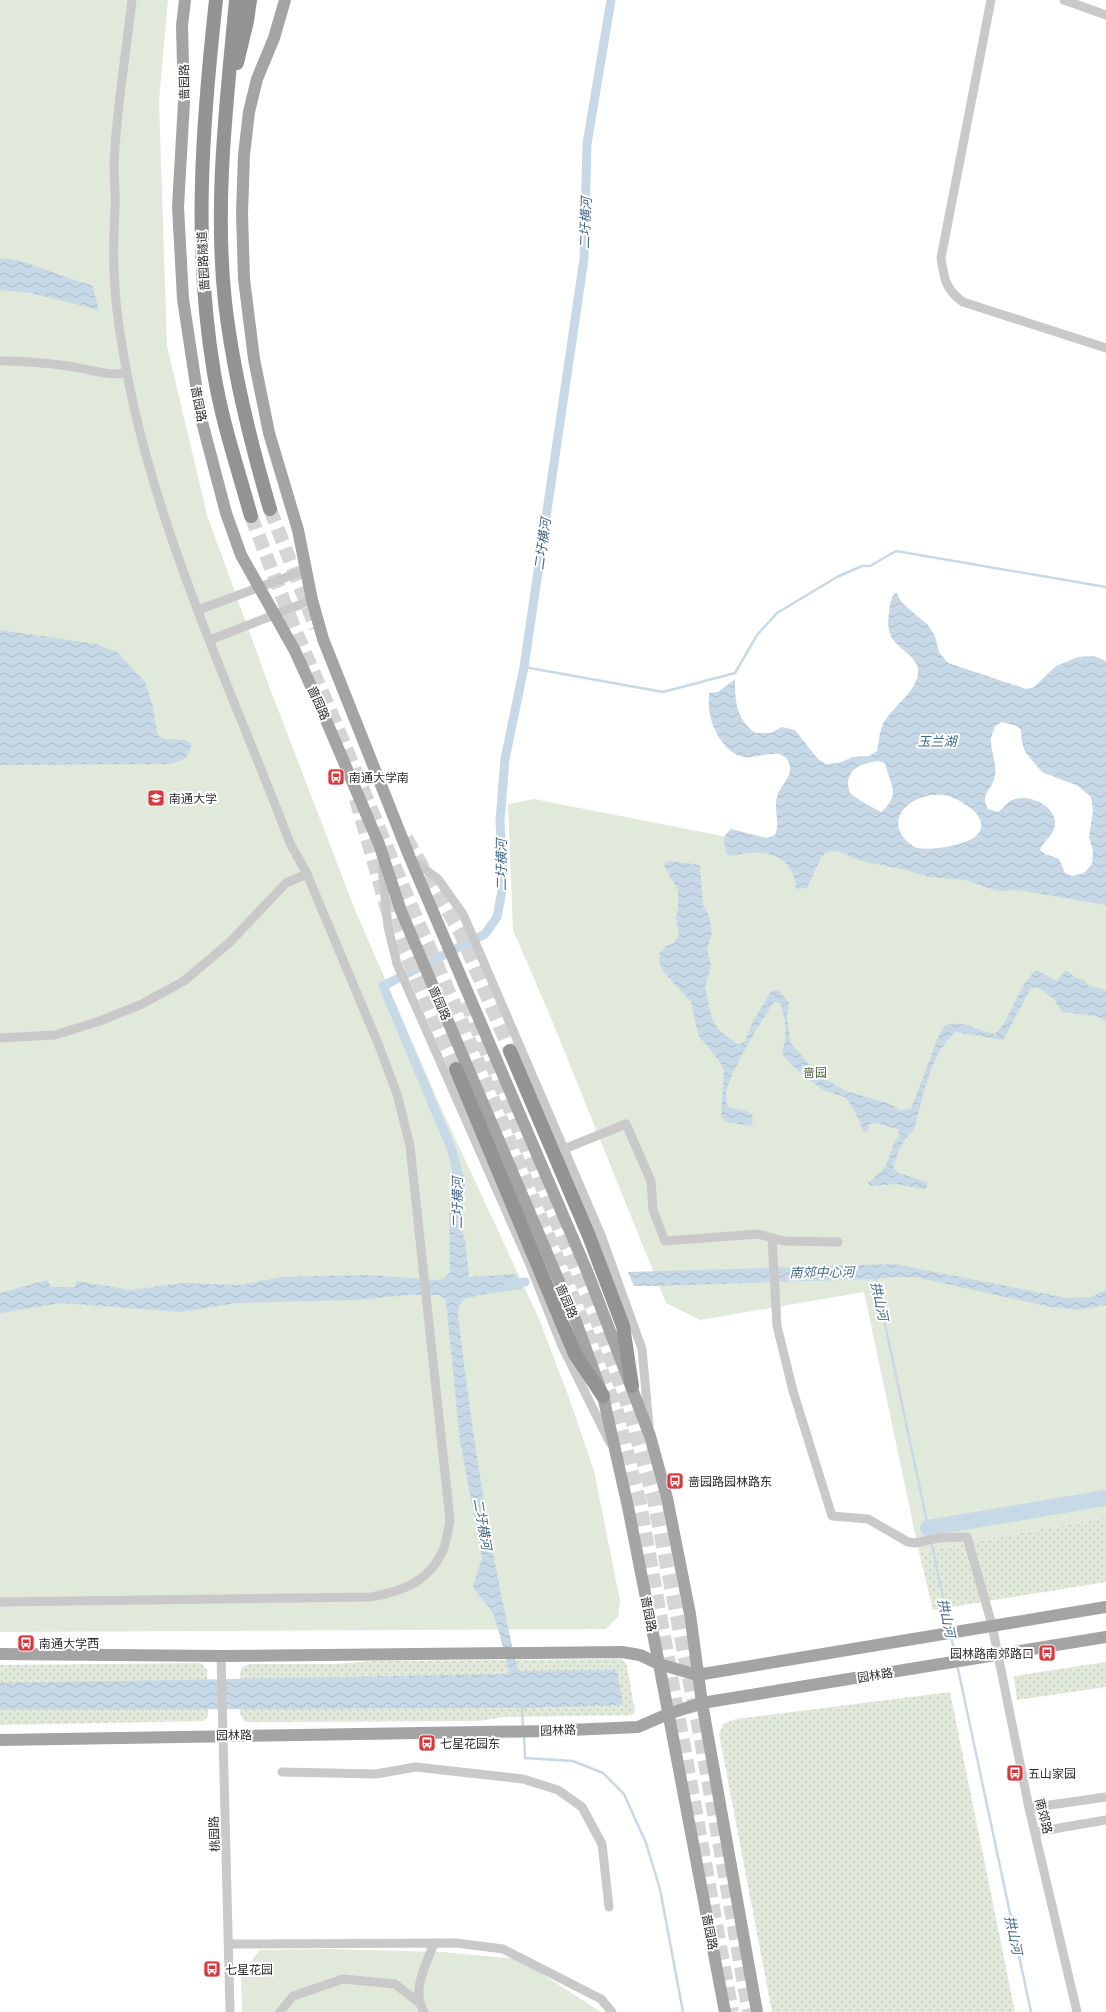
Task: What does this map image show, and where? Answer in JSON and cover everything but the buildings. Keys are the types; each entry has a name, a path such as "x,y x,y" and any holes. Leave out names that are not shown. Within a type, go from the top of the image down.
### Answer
{"highway":[{"path":"204,130 205,26 208,0"},
{"name":"啬园路隧道","path":"216,0 204,130 201,242 204,302 214,374 251,516"},
{"name":"啬园路隧道","path":"236,0 226,108 222,177 222,239 225,302 234,362 249,436 270,509"},
{"path":"226,108 247,21 250,0"},
{"path":"510,1051 589,1236 620,1319 632,1386"},
{"path":"456,1069 575,1354 603,1396"}],"main road":[{"name":"啬园路","path":"185,0 182,26 184,102 178,207 183,299 201,418 226,513 241,555 295,651 317,699 378,844 401,911 575,1319 603,1396 660,1664 668,1714 725,2012"},
{"path":"285,0 274,38 257,79 249,112 243,170 242,212 244,279 254,359 269,434 298,530 312,600 323,639 410,858 586,1271 632,1386 650,1436 667,1498 690,1614 697,1675 757,2012"},
{"path":"0,1654 221,1656 622,1652 640,1655 660,1664 697,1675 1106,1607"},
{"name":"园林路","path":"0,1740 547,1731 638,1727 668,1714 702,1703 1106,1636"}],"street":[{"path":"0,1602 371,1597 397,1592 428,1574 443,1550 450,1520 410,1146 397,1094 379,1046 307,874 290,843 174,549 151,478 132,406 116,309 114,263 114,167 122,66 132,0"},
{"path":"991,0 941,258 943,276 951,294 963,302 1106,348"},
{"path":"1064,0 1106,15"},
{"path":"0,361 22,361 69,366 112,375 126,373"},
{"path":"198,610 306,570"},
{"path":"210,640 312,600"},
{"path":"378,844 385,885 388,927 397,964 526,1258 562,1346 616,1455"},
{"path":"410,858 438,879 464,914 601,1235 642,1349 650,1436"},
{"path":"0,1038 55,1035 100,1021 142,1004 184,981 230,942 286,883 307,874"},
{"path":"564,1149 626,1124 651,1181 653,1210 665,1241 758,1234 784,1241 838,1242"},
{"name":"南郊路","path":"772,1238 777,1326 793,1390 832,1516 868,1519 908,1542 915,1543 938,1538 967,1537 992,1625 1029,1808 1036,1832 1077,2012"},
{"name":"桃园路","path":"221,1656 230,2012"},
{"path":"282,1772 376,1774 416,1767 523,1779 558,1790 582,1807 602,1844 609,1907"},
{"path":"1029,1808 1106,1797"},
{"path":"1036,1832 1106,1820"},
{"path":"418,2002 419,1981 434,1943"},
{"path":"229,1944 456,1943 503,1949 601,1999 612,2012"},
{"path":"280,2012 293,1996 343,1979 395,1984 418,2002 424,2012"}],"green space":[{"name":"南通大学","path":"0,0 168,0 159,101 167,346 207,515 269,686 355,910 442,1110 539,1319 568,1395 594,1471 620,1601 618,1617 606,1629 0,1632"},
{"name":"啬园","path":"534,799 773,846 879,848 1106,892 1106,1517 919,1552 864,1292 700,1320 666,1303 551,1018 513,930 508,804"},
{"path":"1106,1517 1106,1582 933,1610 919,1552"},
{"path":"621,1659 627,1666 635,1712 632,1715 504,1717 479,1721 245,1722 240,1714 240,1673 242,1667 250,1664 336,1664 372,1661"},
{"path":"1106,1662 1106,1687 1017,1700 1014,1676"},
{"path":"201,1663 207,1670 208,1716 204,1721 0,1725 0,1665"},
{"path":"950,1692 1015,2012 772,2012 719,1734 723,1724 736,1719"},
{"path":"329,1949 442,1952 519,1959 601,2012 242,2012 241,1974 260,1950"}],"water":[{"path":"6,258 28,263 70,279 92,285 99,310 31,293 0,290 0,259"},
{"name":"玉兰湖","path":"896,592 902,603 928,625 935,636 939,652 948,663 1026,689 1034,687 1056,666 1078,657 1094,656 1106,661 1106,905 1018,890 997,891 965,880 929,877 906,870 861,861 837,851 828,852 822,856 807,888 796,889 794,877 789,867 782,860 764,853 731,856 726,853 724,841 725,835 731,829 766,838 775,835 777,830 777,797 790,773 790,770 785,756 779,754 745,757 738,756 732,752 717,734 711,720 709,693 718,692 735,679 735,695 740,715 755,733 771,733 782,727 795,730 818,759 826,764 839,763 853,757 869,756 877,751 883,724 913,687 918,674 918,668 915,662 894,641 889,630 888,624 891,601","holes":["1002,722 1017,726 1021,730 1025,752 1042,772 1078,786 1091,797 1093,811 1089,837 1093,851 1092,864 1084,873 1072,876 1065,873 1059,859 1045,854 1040,850 1055,827 1054,817 1046,806 1033,799 1018,798 1010,801 998,812 988,809 985,799 995,775 995,765 991,743 995,726","878,761 885,763 893,789 891,800 881,812 851,794 848,784 849,777 855,769 863,764","944,795 954,798 974,811 979,817 981,829 977,835 966,842 931,849 918,848 914,846 903,837 899,829 898,822 904,809 916,800 924,797"]},
{"path":"0,630 97,644 117,652 145,682 153,707 159,736 165,739 186,740 191,744 191,749 188,755 182,760 171,764 0,765"},
{"path":"671,861 700,865 703,905 709,916 712,933 707,949 711,966 705,987 712,1019 720,1031 738,1045 745,1041 753,1021 772,990 779,991 789,1002 787,1017 791,1044 820,1076 846,1091 888,1103 900,1110 911,1109 937,1040 944,1026 958,1024 970,1026 995,1034 1006,1019 1024,985 1036,970 1057,981 1066,970 1076,978 1084,980 1087,985 1106,991 1106,1021 1096,1016 1062,1012 1054,999 1038,987 1031,988 1003,1040 956,1032 947,1040 934,1063 924,1091 914,1130 903,1142 893,1167 898,1173 927,1182 927,1188 924,1189 896,1184 870,1186 868,1183 885,1168 899,1135 898,1129 875,1123 869,1124 868,1132 863,1131 856,1114 846,1098 821,1088 789,1062 782,1053 785,1041 785,1028 784,1015 780,1003 774,1002 739,1061 728,1085 726,1094 727,1106 752,1114 753,1121 751,1126 726,1122 721,1116 724,1072 720,1062 698,1035 691,1002 663,971 659,961 660,952 666,946 674,943 679,935 676,918 678,909 678,890 664,866 667,862"},
{"path":"456,1149 465,1181 461,1230 465,1239 469,1277 516,1274 523,1289 480,1295 464,1299 459,1306 458,1314 469,1404 490,1538 518,1671 617,1670 623,1705 522,1708 0,1710 0,1683 506,1674 509,1671 493,1614 473,1586 482,1558 460,1441 446,1301 440,1295 407,1295 358,1300 236,1303 181,1312 62,1303 0,1313 0,1293 47,1280 51,1287 75,1287 77,1281 131,1290 182,1283 240,1285 282,1277 368,1275 438,1280 445,1278 450,1272 449,1191"},
{"name":"南郊中心河","path":"894,1264 1067,1298 1091,1297 1106,1290 1106,1305 1076,1310 1046,1306 915,1277 634,1286 628,1272"}],"waterway":[{"name":"二圩横河","path":"457,1170 451,1148 383,986 485,934 497,917 503,886 500,821 505,759 524,667 584,259 587,144 611,0"},
{"path":"524,667 663,692 735,673 757,635 777,613 837,577 862,566 870,566 896,551 1106,587"},
{"name":"拱山河","path":"875,1277 950,1630"},
{"path":"508,1284 525,1282"},
{"path":"928,1528 1106,1498"},
{"name":"拱山河","path":"951,1637 956,1657"},
{"name":"拱山河","path":"957,1664 1031,2012"},
{"path":"522,1705 523,1728"},
{"path":"524,1735 525,1758 573,1761 603,1773 624,1794 646,1843 660,1889 683,2012"}],"tunnel":[{"path":"270,509 316,628"},
{"path":"251,516 295,630 330,710 412,908 456,1008 583,1322 617,1412 640,1504 732,2012"},
{"path":"356,799 389,916 456,1069"},
{"path":"406,838 461,934 510,1051"},
{"path":"466,1002 596,1318 629,1409 654,1500 700,1734 749,2012"}],"place":[{"name":"南通大学南","path":"336,777"},
{"name":"南通大学","path":"156,798"},
{"name":"啬园路园林路东","path":"675,1481"},
{"name":"南通大学西","path":"26,1643"},
{"name":"园林路南郊路口","path":"1047,1653"},
{"name":"七星花园东","path":"427,1743"},
{"name":"五山家园","path":"1015,1773"},
{"name":"七星花园","path":"212,1969"}]}
